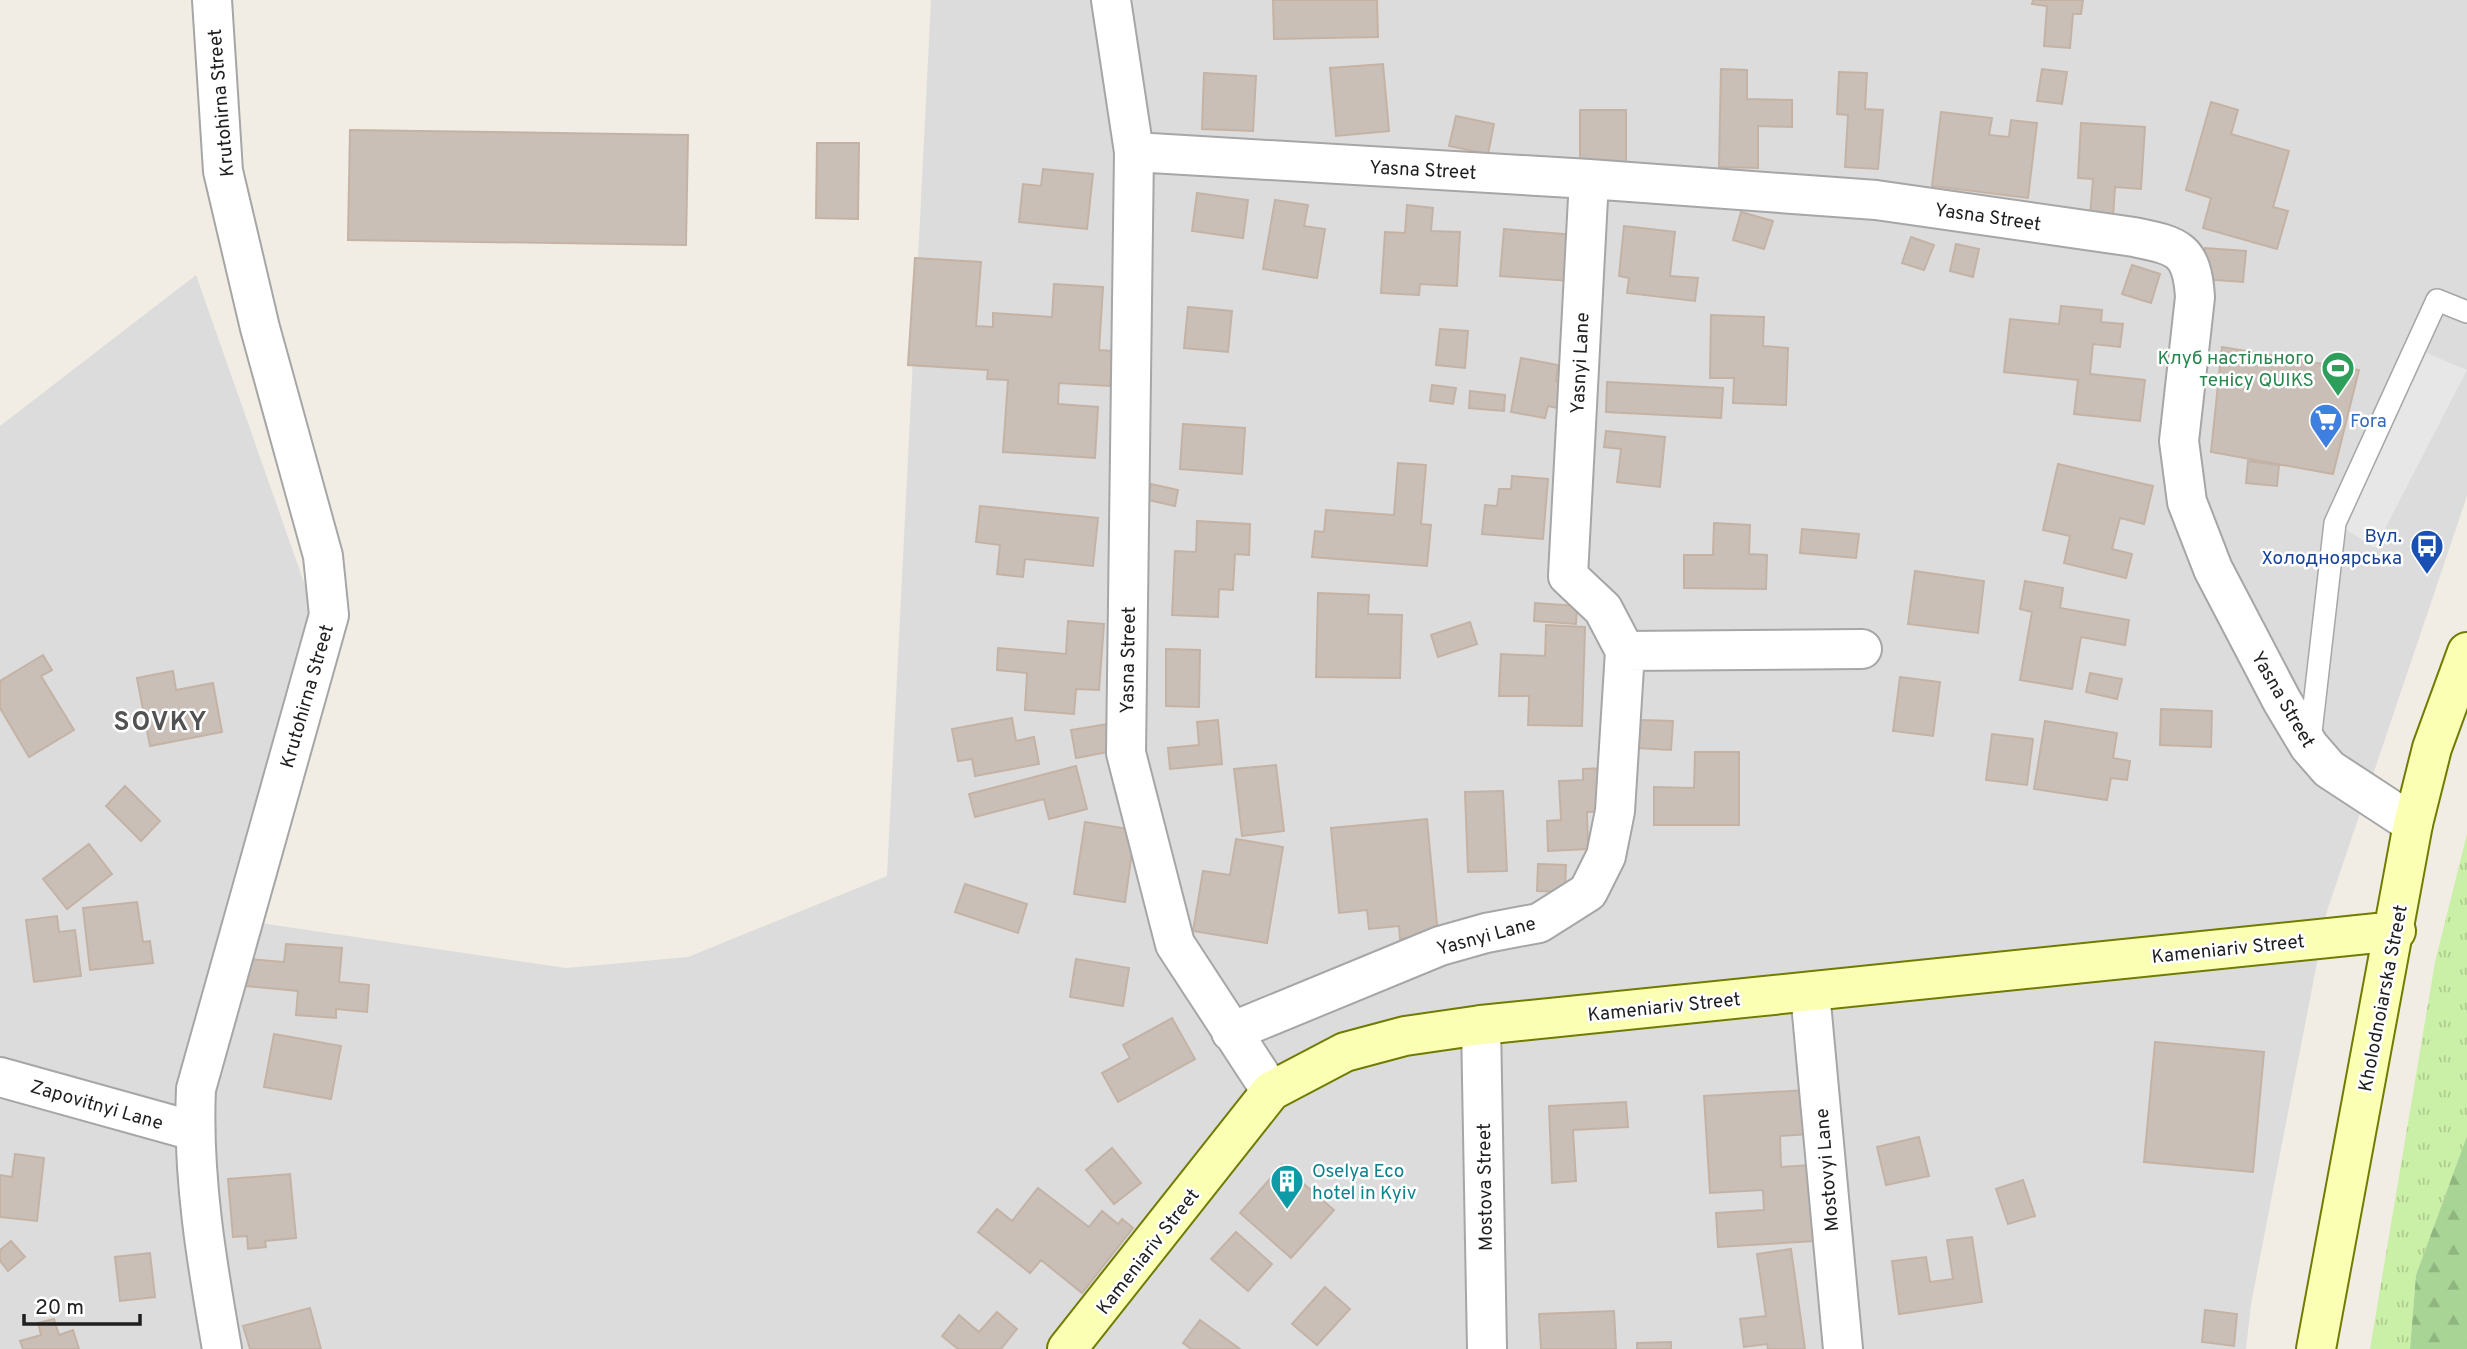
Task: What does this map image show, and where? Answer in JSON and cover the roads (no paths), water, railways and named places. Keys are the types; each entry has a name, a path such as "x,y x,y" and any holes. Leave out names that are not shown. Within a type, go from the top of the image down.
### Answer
{"street":[{"name":"Krutohirna Street","path":"212,0 223,172 260,328 323,556 329,615 196,1089 194,1131 207,1265 222,1349"},
{"name":"Yasna Street","path":"1111,0 1134,152 1126,753 1175,944 1271,1091"},
{"name":"Yasna Street","path":"1134,152 1590,179 1876,200 2164,243 2183,253 2194,276 2195,297 2179,441 2187,502 2213,569 2281,701 2309,746 2329,769 2413,824"},
{"name":"Yasnyi Lane","path":"1231,1032 1440,946 1486,933 1539,923 1588,892 1606,856 1615,811 1625,651 1603,609 1568,576 1590,179"},
{"path":"1625,651 1862,649"},
{"name":"Kholodnoiarska Street","path":"2316,1349 2396,931 2413,824 2432,748 2467,652"},
{"name":"Kameniariv Street","path":"1067,1349 1271,1091 1345,1052 1405,1037 1481,1025 2396,931"},
{"name":"Mostovyi Lane","path":"1810,992 1843,1349"},
{"name":"Mostova Street","path":"1481,1025 1487,1349"},
{"name":"Zapovitnyi Lane","path":"0,1077 194,1131"}],"lane":[{"path":"2309,746 2335,523 2437,300 2467,312"}],"place":[{"name":"Клуб настільного тенісу QUIKS","path":"2338,398"},
{"name":"Fora","path":"2326,450"},
{"name":"Вул. Холодноярська","path":"2427,576"},
{"name":"Oselya Eco hotel in Kyiv","path":"1287,1211"}],"district":[{"name":"SOVKY","path":"161,721"}]}
